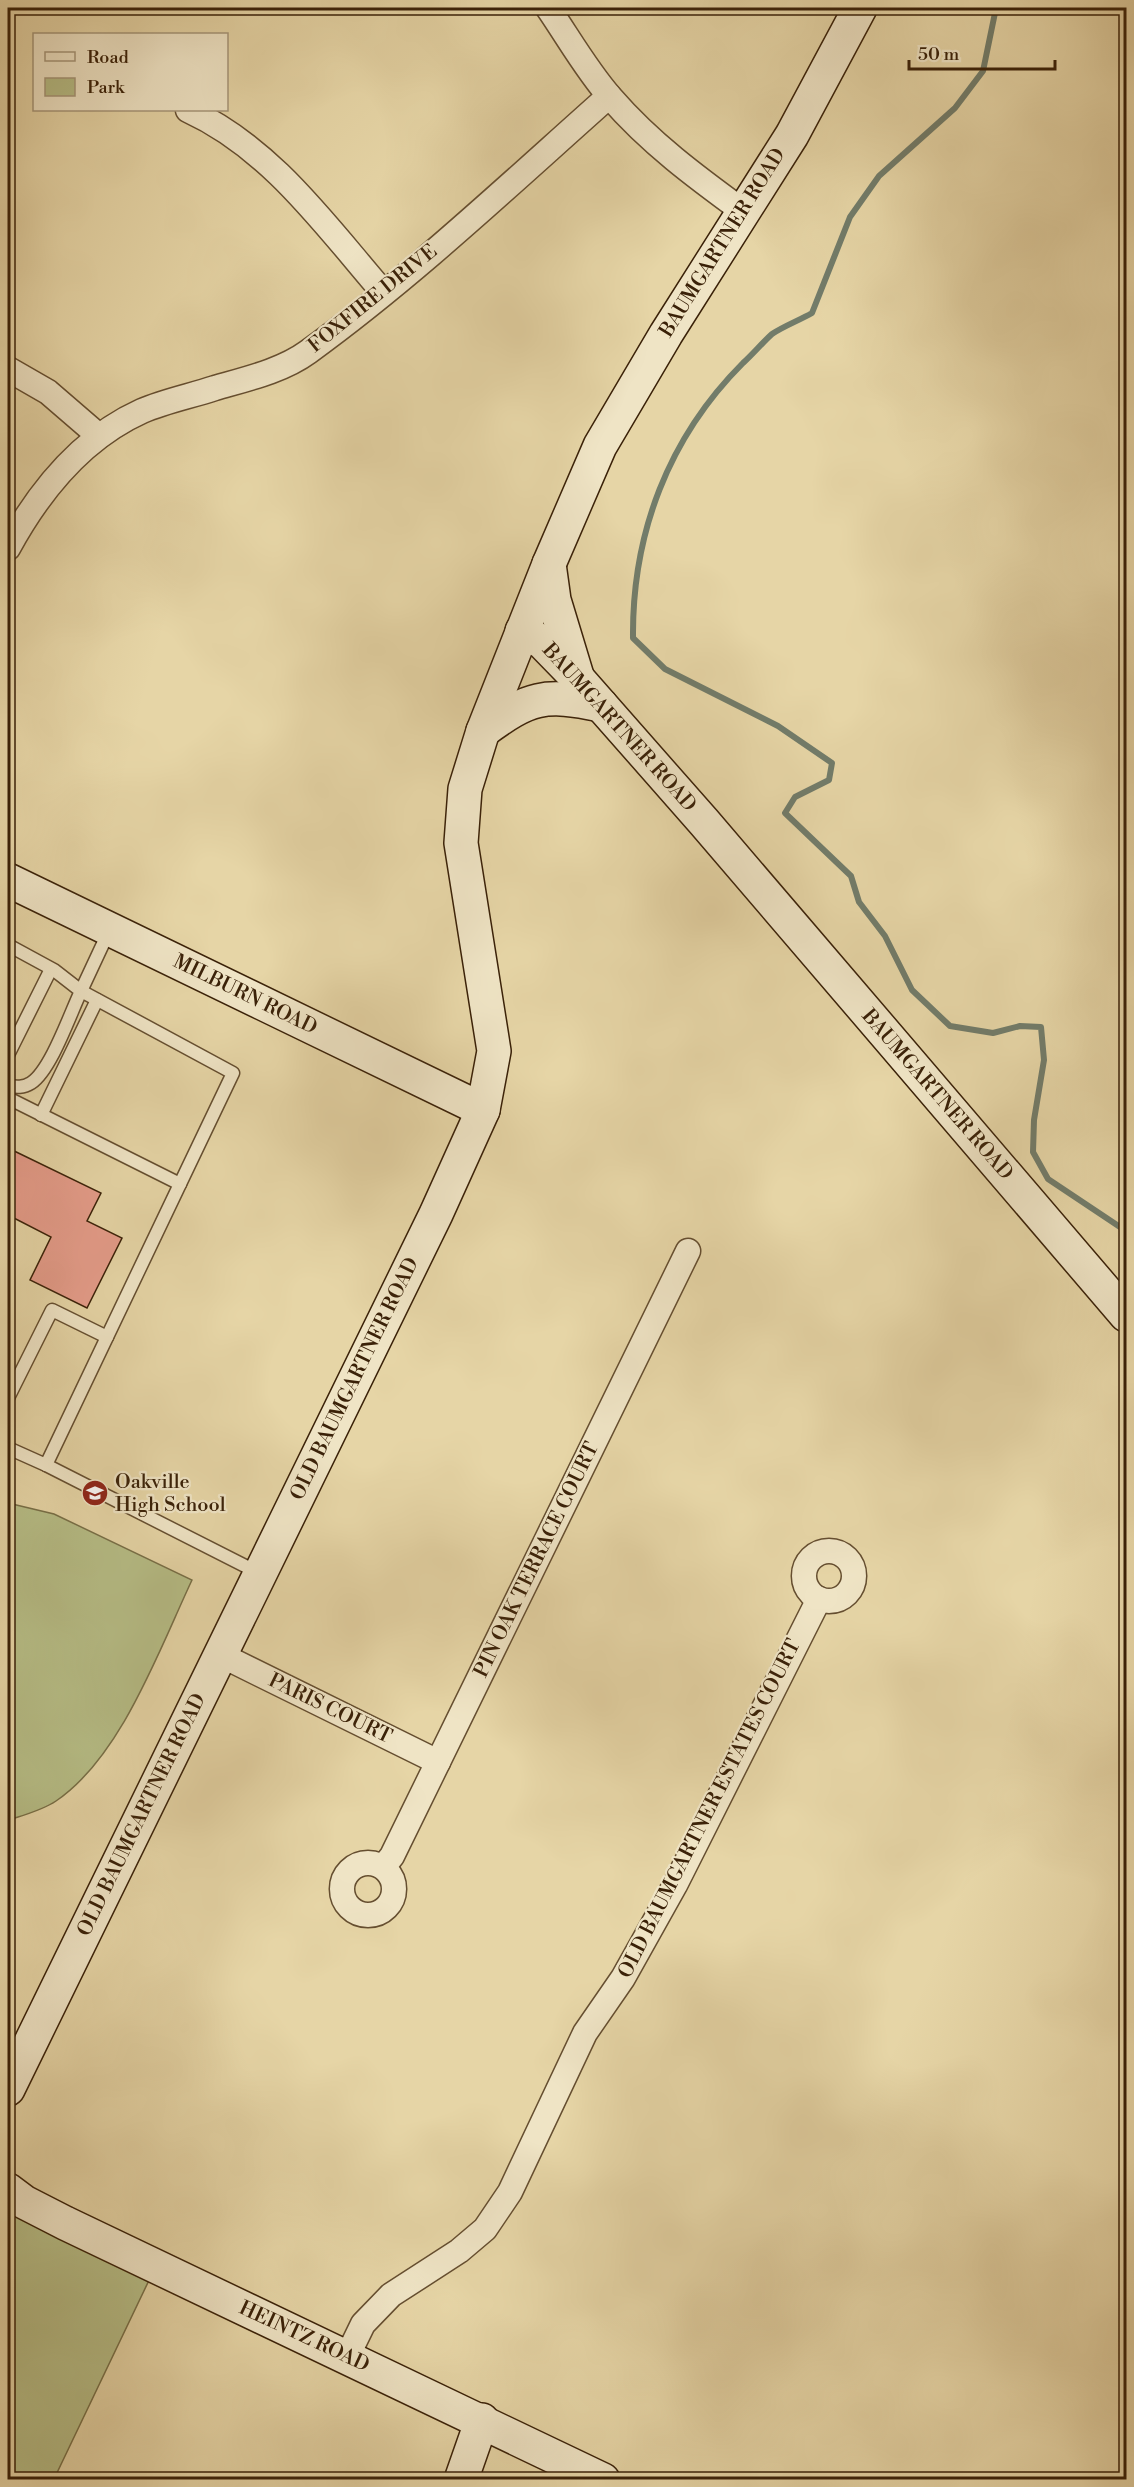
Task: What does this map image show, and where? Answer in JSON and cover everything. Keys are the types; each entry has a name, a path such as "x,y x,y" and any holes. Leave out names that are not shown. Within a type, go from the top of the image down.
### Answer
{"street":[{"path":"548,8 609,96 643,133 744,212"},
{"name":"BAUMGARTNER ROAD","path":"860,8 820,87 626,398 600,446 522,631 542,642 579,680 1126,1315"},
{"name":"FOXFIRE DRIVE","path":"8,548 37,499 70,462 99,436 142,411 260,375 306,354 469,221 609,96"},
{"path":"190,111 217,123 259,154 284,177 383,292"},
{"path":"8,369 48,392 99,436"},
{"path":"549,564 555,600 579,680"},
{"name":"OLD BAUMGARTNER ROAD","path":"8,2089 431,1224 483,1110 494,1051 461,843 465,789 483,731 522,631"},
{"path":"483,731 513,709 541,699 566,698 601,705"},
{"name":"MILBURN ROAD","path":"8,880 483,1110"},
{"name":"PIN OAK TERRACE COURT","path":"384,1866 392,1856 688,1251"},
{"name":"OLD BAUMGARTNER ESTATES COURT","path":"347,2357 363,2324 391,2295 459,2251 485,2229 510,2192 585,2033 623,1978 675,1885 819,1599"},
{"name":"PARIS COURT","path":"221,1655 438,1762"},
{"name":"HEINTZ ROAD","path":"8,2190 24,2202 65,2223 482,2420 603,2480"},
{"path":"461,2480 482,2420"}],"lane":[{"path":"8,1086 20,1087 32,1082 44,1068 110,930"},
{"path":"8,945 51,969 81,991 233,1073 46,1465"},
{"path":"8,1055 51,969"},
{"path":"41,1115 98,1000"},
{"path":"11,1100 180,1184"},
{"path":"8,1398 52,1310 107,1337"},
{"path":"8,1448 260,1574"}],"green space":[{"path":"8,1503 54,1514 192,1580 136,1700 100,1758 79,1782 56,1801 39,1810 9,1820"},
{"path":"8,2203 152,2274 54,2479 8,2479"}],"building":[{"path":"8,1148 101,1193 87,1221 122,1238 87,1308 30,1280 51,1237 8,1215"}],"waterway":[{"path":"996,8 983,71 955,108 879,176 850,217 812,313 772,334 717,392 694,423 675,456 648,525 639,562 634,599 633,638 665,669 778,726 832,763 829,780 795,797 785,813 851,876 859,902 885,936 912,990 950,1026 993,1033 1020,1026 1041,1027 1044,1060 1034,1120 1033,1152 1048,1179 1126,1231"}],"place":[{"name":"Oakville High School","path":"95,1493"}]}
